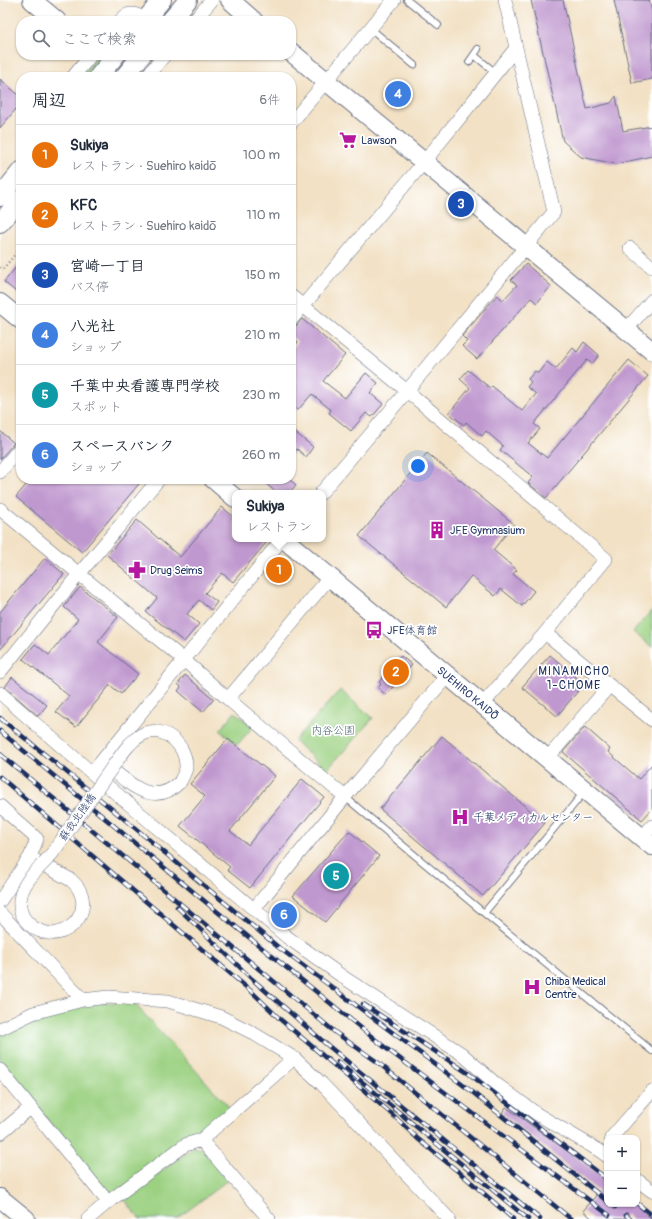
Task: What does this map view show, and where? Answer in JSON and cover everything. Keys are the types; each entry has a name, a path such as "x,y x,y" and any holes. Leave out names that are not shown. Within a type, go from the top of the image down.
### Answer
{"street":[{"path":"32,0 51,16"},
{"path":"148,16 162,0"},
{"path":"174,16 188,0"},
{"path":"198,16 212,0"},
{"path":"230,0 248,16"},
{"path":"296,118 394,0"},
{"path":"324,490 554,212 505,0"},
{"path":"126,16 131,14 140,16"},
{"path":"296,314 424,162 516,48"},
{"path":"296,56 652,351"},
{"path":"77,72 87,60"},
{"path":"102,72 112,60"},
{"path":"128,72 138,60"},
{"path":"150,72 160,60"},
{"path":"0,223 7,190 16,178"},
{"path":"630,248 652,267"},
{"path":"296,300 407,391 606,559 545,633 482,705"},
{"path":"626,330 652,300"},
{"path":"0,303 16,316"},
{"path":"0,472 16,453"},
{"path":"0,672 79,574 155,484"},
{"path":"218,484 232,496"},
{"path":"0,509 184,660 345,797"},
{"path":"92,773 281,542"},
{"name":"SUEHIRO KAIDŌ","path":"287,542 586,791 649,837"},
{"path":"228,699 330,577"},
{"path":"545,633 652,720"},
{"path":"254,909 345,797 447,676"},
{"path":"547,759 610,686"},
{"path":"0,694 287,937 346,979 462,1054 496,1084 537,1114 604,1149"},
{"name":"蘇我北陸橋","path":"30,858 37,861 44,865 50,869 57,873 71,880 76,884 82,894 83,907 80,918 70,928 63,932 50,933 38,931 29,925 21,912 20,901 22,891 32,876 41,866 46,861 50,856 92,797 110,771 114,764 131,742 145,733 154,732 162,733 175,740 184,757 186,768 180,782 173,789 155,795 149,794 137,788 114,771 108,766 102,761"},
{"path":"0,806 37,839 30,858 0,901"},
{"path":"0,913 83,1000"},
{"path":"0,1029 33,1013 83,1000 108,997 168,1001 189,1006 221,1017 251,1032 294,1058 322,1084 449,1219"},
{"path":"88,1219 108,1202 185,1145 201,1140 294,1058"},
{"path":"0,1070 108,1202"},
{"path":"614,1135 652,1091"},
{"path":"0,1133 30,1108"},
{"path":"201,1140 269,1219"},
{"path":"640,1182 652,1191"},
{"path":"0,1198 19,1217"}],"lane":[{"path":"407,0 438,25"},
{"path":"370,28 414,65"},
{"path":"469,62 478,49"},
{"path":"474,56 496,73"},
{"path":"484,913 586,791"},
{"path":"345,797 652,1051"}],"path":[{"path":"0,267 3,269 16,253"}],"green space":[{"path":"95,60 104,60 94,72 85,72"},
{"path":"652,610 652,647 633,632"},
{"name":"内谷公園","path":"340,690 373,718 327,770 294,741"},
{"path":"235,712 253,727 237,745 220,730"},
{"path":"77,1002 134,1003 231,1109 207,1130 110,1198 0,1060 0,1034 8,1029"},
{"path":"194,1147 203,1149 229,1179 177,1219 140,1219 124,1199"}],"building":[{"path":"531,0 563,0 587,109 611,103 616,96 623,131 652,126 652,156 616,164 581,157 563,141"},
{"path":"614,0 649,0 652,12 652,79 632,83"},
{"path":"0,79 16,93 16,109 0,128"},
{"path":"526,264 551,286 537,303 531,298 477,359 462,346 467,341 462,336 497,295 503,300 517,285 511,280"},
{"path":"16,267 16,292 4,282"},
{"path":"302,319 345,355 323,381 345,398 366,373 378,383 370,393 383,404 372,417 366,413 351,431 329,413 331,410 312,394 298,410 296,408 296,344 298,342 296,340 297,325"},
{"path":"584,342 599,355 592,364 587,360 534,424 540,429 528,443 547,458 629,360 648,376 546,498 528,483 533,477 500,450 503,446 486,431 482,436 466,422 464,425 449,413 470,388 460,379 468,370 490,388 492,386 522,411 536,394 527,387 531,382 528,379 535,371 538,373 547,362 556,369 573,348 577,352"},
{"path":"0,431 14,443 0,459"},
{"path":"296,433 313,447 306,457 297,449 296,450"},
{"name":"JFE Gymnasium","path":"427,453 514,524 493,550 517,570 513,574 534,591 522,606 501,589 495,596 471,576 446,607 359,536"},
{"path":"27,484 139,484 82,552 16,497"},
{"path":"266,484 296,485 292,490 273,490"},
{"path":"222,507 232,515 232,542 266,543 233,582 222,573 205,593 217,602 211,610 199,600 187,614 199,624 184,642 146,612 157,598 107,555 137,520 180,557"},
{"path":"45,558 64,574 0,650 0,612"},
{"path":"80,587 118,617 98,642 138,674 121,694 110,685 76,727 56,712 69,696 23,659 35,644 49,655 78,619 64,607"},
{"path":"550,655 584,684 557,716 522,687"},
{"path":"401,656 412,665 386,695 378,688 381,684 379,682"},
{"path":"185,675 214,699 203,712 178,691 181,687 178,684"},
{"path":"12,677 47,705 38,716 5,687"},
{"path":"585,727 610,749 608,752 639,779 652,764 652,809 642,820 563,752"},
{"path":"442,736 545,823 483,896 380,809"},
{"path":"228,739 275,776 230,831 248,845 302,779 324,797 250,888 227,870 230,867 180,826 205,796 190,784"},
{"path":"349,831 379,856 325,922 293,896"},
{"path":"506,1107 604,1179 604,1207 638,1207 652,1219 632,1219 627,1214 623,1219 593,1219 583,1211 599,1192 502,1113"}],"railway":[{"path":"0,718 278,947 471,1091 604,1199"},
{"path":"0,731 214,909 387,1049 609,1215"},
{"path":"0,754 336,1033 376,1061 571,1219"},
{"path":"0,777 252,992 281,1020 513,1219"},
{"path":"177,907 252,979 326,1044 540,1219"},
{"path":"363,1004 468,1073 604,1177"},
{"path":"338,1062 528,1219"},
{"path":"640,1205 652,1215"},
{"path":"626,1215 630,1219"}],"place":[{"name":"八光社","path":"398,94"},
{"name":"Lawson","path":"348,140"},
{"name":"宮崎一丁目","path":"461,204"},
{"name":"JFE Gymnasium","path":"437,530"},
{"name":"Drug Seims","path":"137,570"},
{"name":"Sukiya","path":"279,570"},
{"name":"JFE体育館","path":"374,630"},
{"name":"KFC","path":"396,672"},
{"name":"千葉メディカルセンター","path":"460,817"},
{"name":"千葉中央看護専門学校","path":"336,876"},
{"name":"スペースバンク","path":"284,915"},
{"name":"Chiba Medical Centre","path":"532,987"}],"district":[{"name":"MINAMICHO 1-CHOME","path":"574,678"}]}
